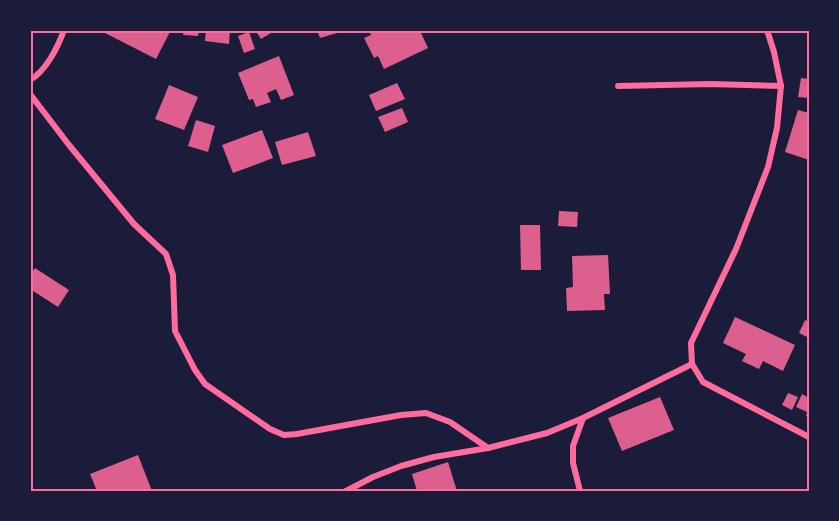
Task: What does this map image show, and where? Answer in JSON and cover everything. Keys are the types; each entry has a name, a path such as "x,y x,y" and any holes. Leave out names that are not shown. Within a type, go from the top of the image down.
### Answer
{"street":[{"path":"30,80 36,77 57,49 64,30"},
{"path":"767,30 781,86 777,128 768,167 736,249 691,343 692,364 703,382 809,437"},
{"path":"618,86 710,84 781,86"},
{"path":"30,94 134,224 166,254 173,275 175,331 195,370 206,384 270,429 284,435 401,415 426,413 450,422 488,448"},
{"path":"346,491 401,466 547,433 583,418 692,364"},
{"path":"580,491 573,463 573,446 583,418"}],"building":[{"path":"106,30 171,30 156,59 105,33"},
{"path":"184,30 199,30 198,36 183,35"},
{"path":"206,30 230,30 229,44 205,41"},
{"path":"255,30 276,30 261,39"},
{"path":"317,30 344,30 344,31 320,38"},
{"path":"369,30 427,30 421,33 428,48 384,69 378,56 374,58 364,38 371,35"},
{"path":"249,32 255,49 244,53 238,36"},
{"path":"279,56 294,95 281,100 276,89 267,93 271,102 256,107 253,99 249,100 238,73"},
{"path":"801,78 809,79 809,98 798,97"},
{"path":"397,83 405,99 376,111 369,95"},
{"path":"169,85 198,97 184,130 155,119"},
{"path":"402,108 408,122 385,132 378,117"},
{"path":"798,110 809,113 809,160 785,152"},
{"path":"196,120 215,126 208,152 188,146"},
{"path":"262,130 273,158 233,173 222,145"},
{"path":"308,132 316,156 282,165 275,142"},
{"path":"559,211 578,212 577,227 558,226"},
{"path":"520,225 540,225 541,270 521,270"},
{"path":"608,255 610,294 604,294 605,310 567,311 566,288 573,287 572,256"},
{"path":"35,268 69,290 58,307 30,289 30,275"},
{"path":"735,317 795,345 783,371 763,361 759,369 742,361 746,354 723,343"},
{"path":"805,320 809,322 809,338 799,333"},
{"path":"788,393 798,397 792,410 782,405"},
{"path":"802,394 809,398 809,417 806,416 807,412 796,407"},
{"path":"660,397 674,430 622,451 608,418"},
{"path":"138,455 152,491 97,491 90,474"},
{"path":"448,462 457,491 417,491 412,474"}]}
